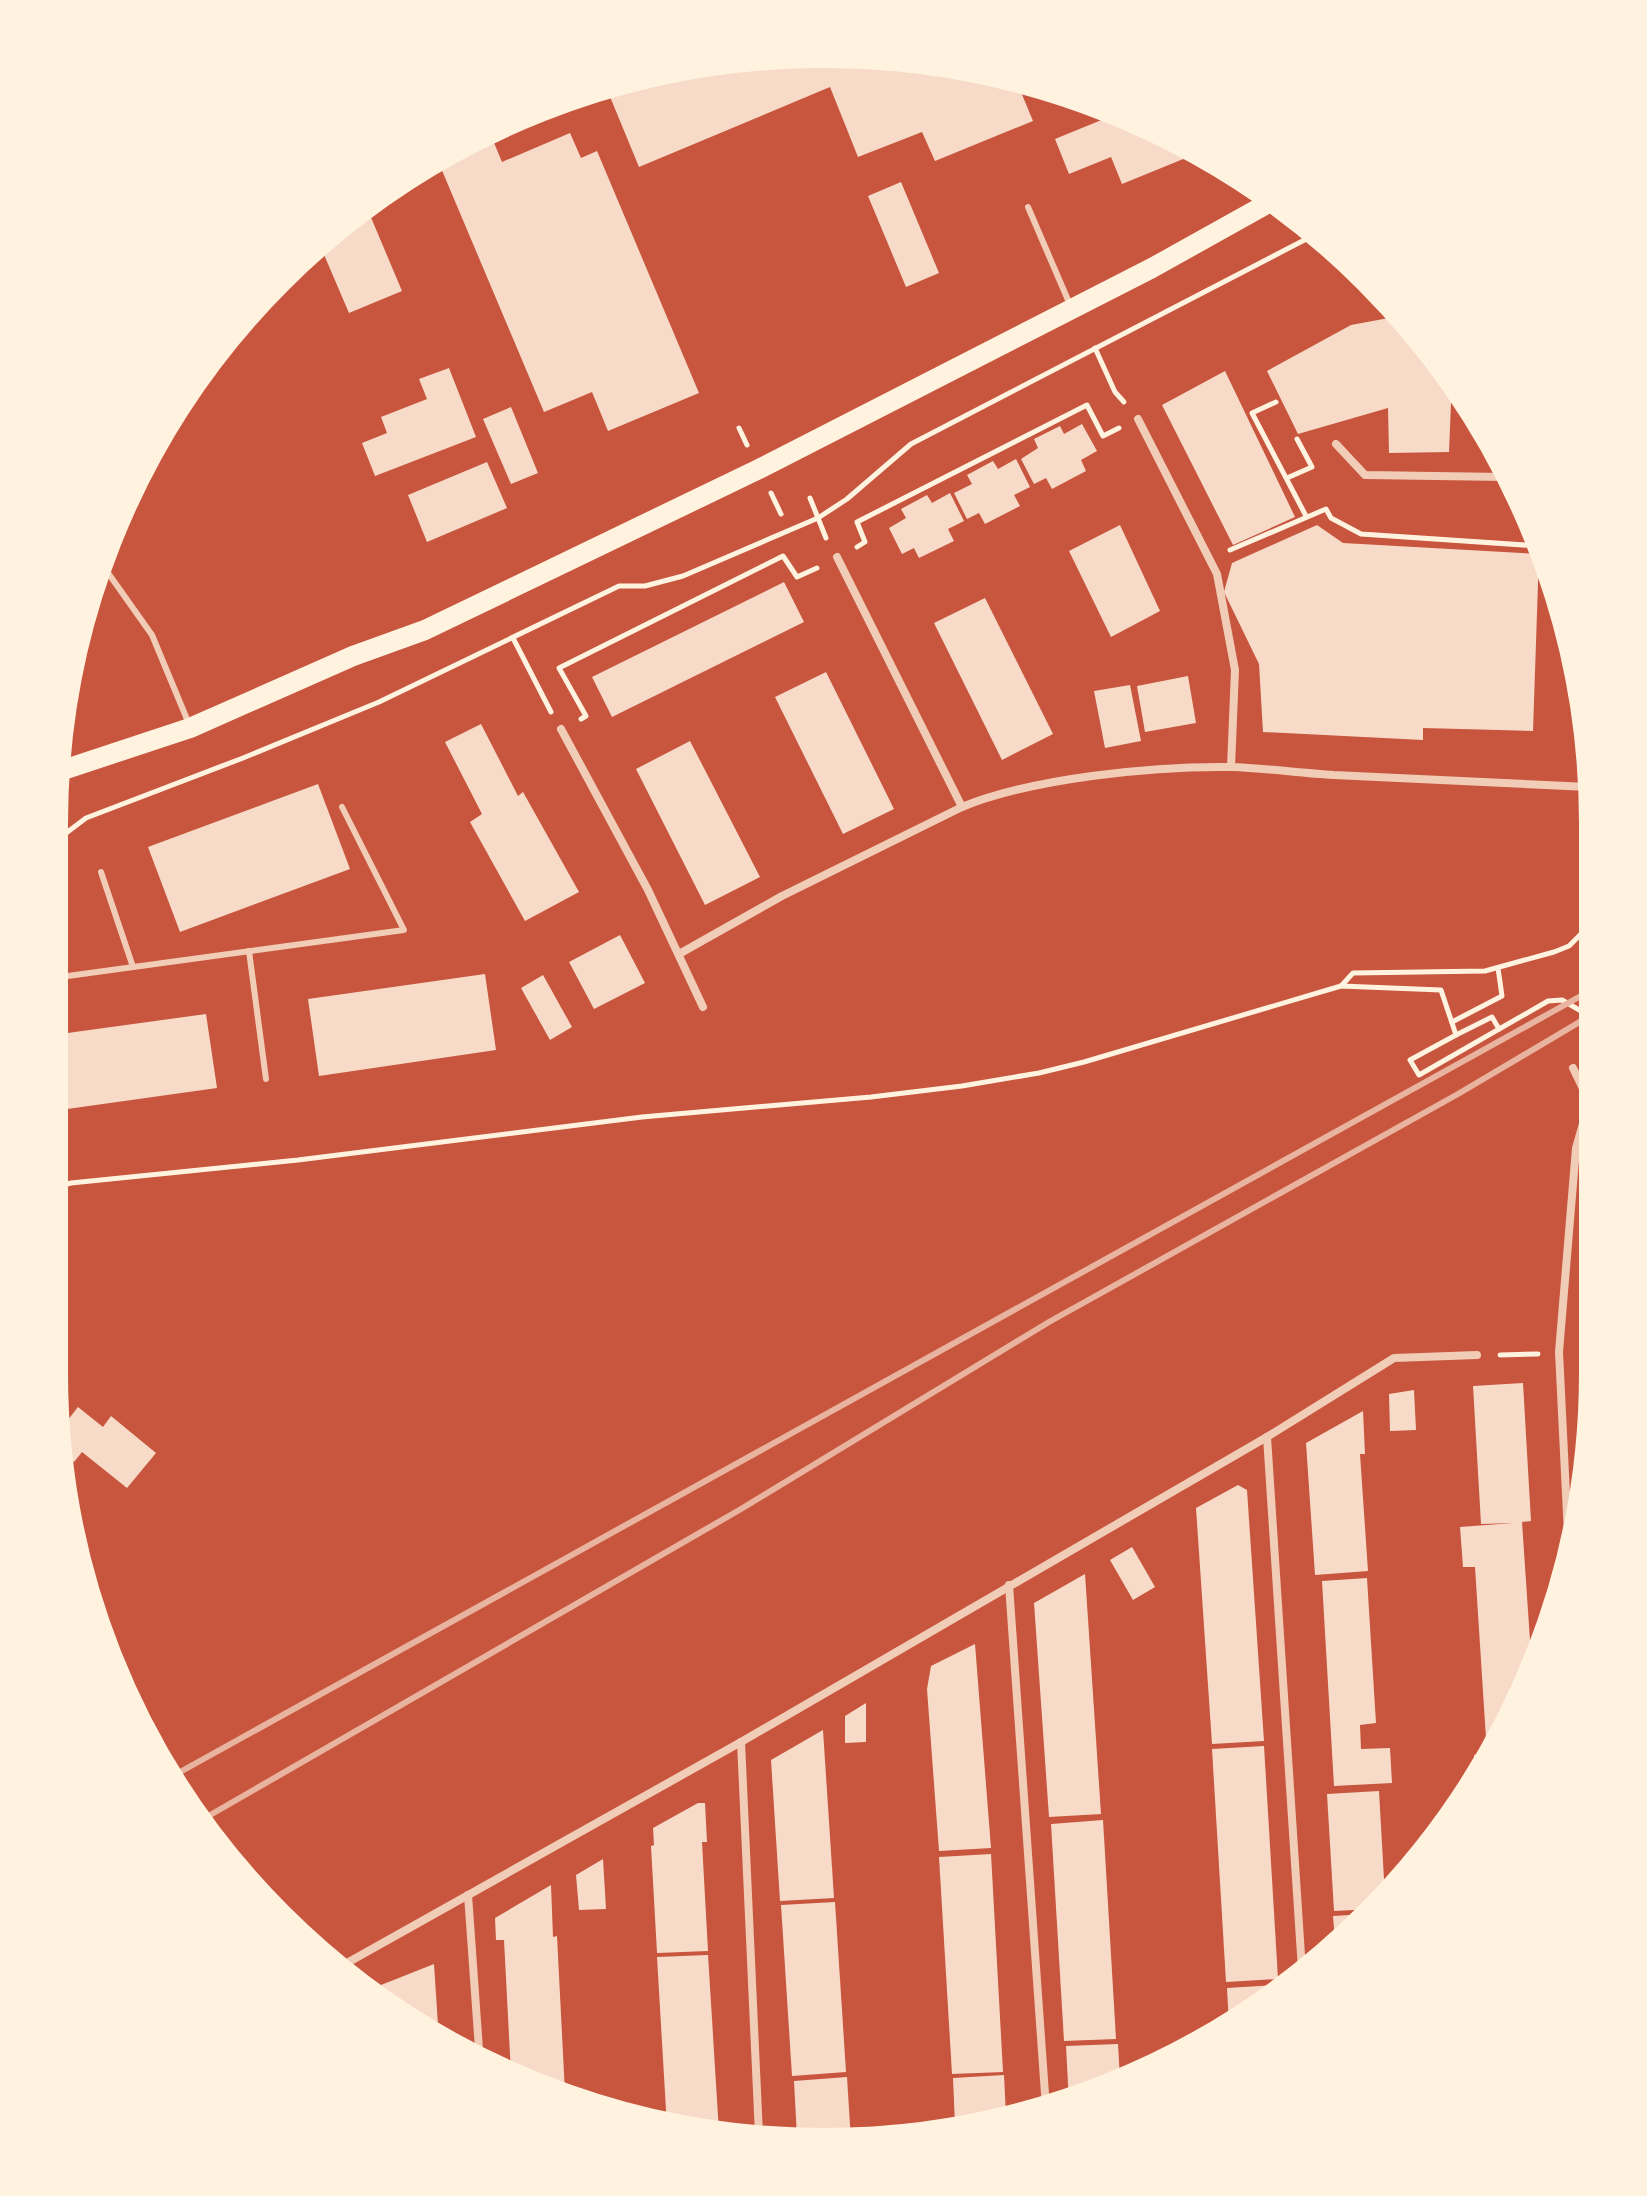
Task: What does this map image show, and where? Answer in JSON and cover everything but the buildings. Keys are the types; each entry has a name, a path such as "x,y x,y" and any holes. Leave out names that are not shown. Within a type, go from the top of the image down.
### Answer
{"main road":[{"path":"68,768 190,728 353,656 425,630 759,469 1152,268 1259,204"}],"street":[{"path":"1138,419 1217,574 1235,670 1231,767"},
{"path":"1336,444 1365,475 1497,477"},
{"path":"837,557 962,807"},
{"path":"561,729 648,890 703,1007"},
{"path":"679,954 782,896 992,795 1123,774 1231,767 1294,773 1580,787"},
{"path":"1573,1068 1581,1085"},
{"path":"1567,1515 1559,1352 1576,1148 1581,1130"},
{"path":"349,1962 741,1742 1267,1437 1394,1358 1477,1355"},
{"path":"1267,1437 1301,1960"},
{"path":"1009,1585 1045,2096"},
{"path":"741,1742 759,2127"},
{"path":"468,1895 479,2047"}],"lane":[{"path":"1028,207 1071,307"},
{"path":"109,574 152,635 190,728"},
{"path":"66,976 404,930 342,807"},
{"path":"101,872 133,967"},
{"path":"249,951 266,1079"},
{"path":"1576,1148 1581,1148"}],"path":[{"path":"66,833 86,818 379,702 619,586 645,586 683,576 818,518 847,499 911,444 1305,240"},
{"path":"1095,348 1115,392 1138,419"},
{"path":"1276,402 1252,413 1306,516"},
{"path":"1287,478 1312,467 1297,439"},
{"path":"810,498 837,557"},
{"path":"1210,560 1326,509 1331,518 1361,534 1527,545"},
{"path":"513,638 561,729"},
{"path":"1341,986 1353,973 1485,971 1569,946 1581,934"},
{"path":"1452,1022 1502,996 1498,968"},
{"path":"66,1184 298,1160 642,1117 962,1086 1084,1062 1341,986 1441,990 1456,1035"},
{"path":"1499,1029 1492,1017 1410,1060 1419,1075 1548,1001 1562,1000 1581,1011"},
{"path":"1477,1355 1559,1352"}],"railway":[{"path":"180,1772 1581,996"},
{"path":"210,1815 741,1509 1049,1322 1458,1094 1581,1021"}]}
